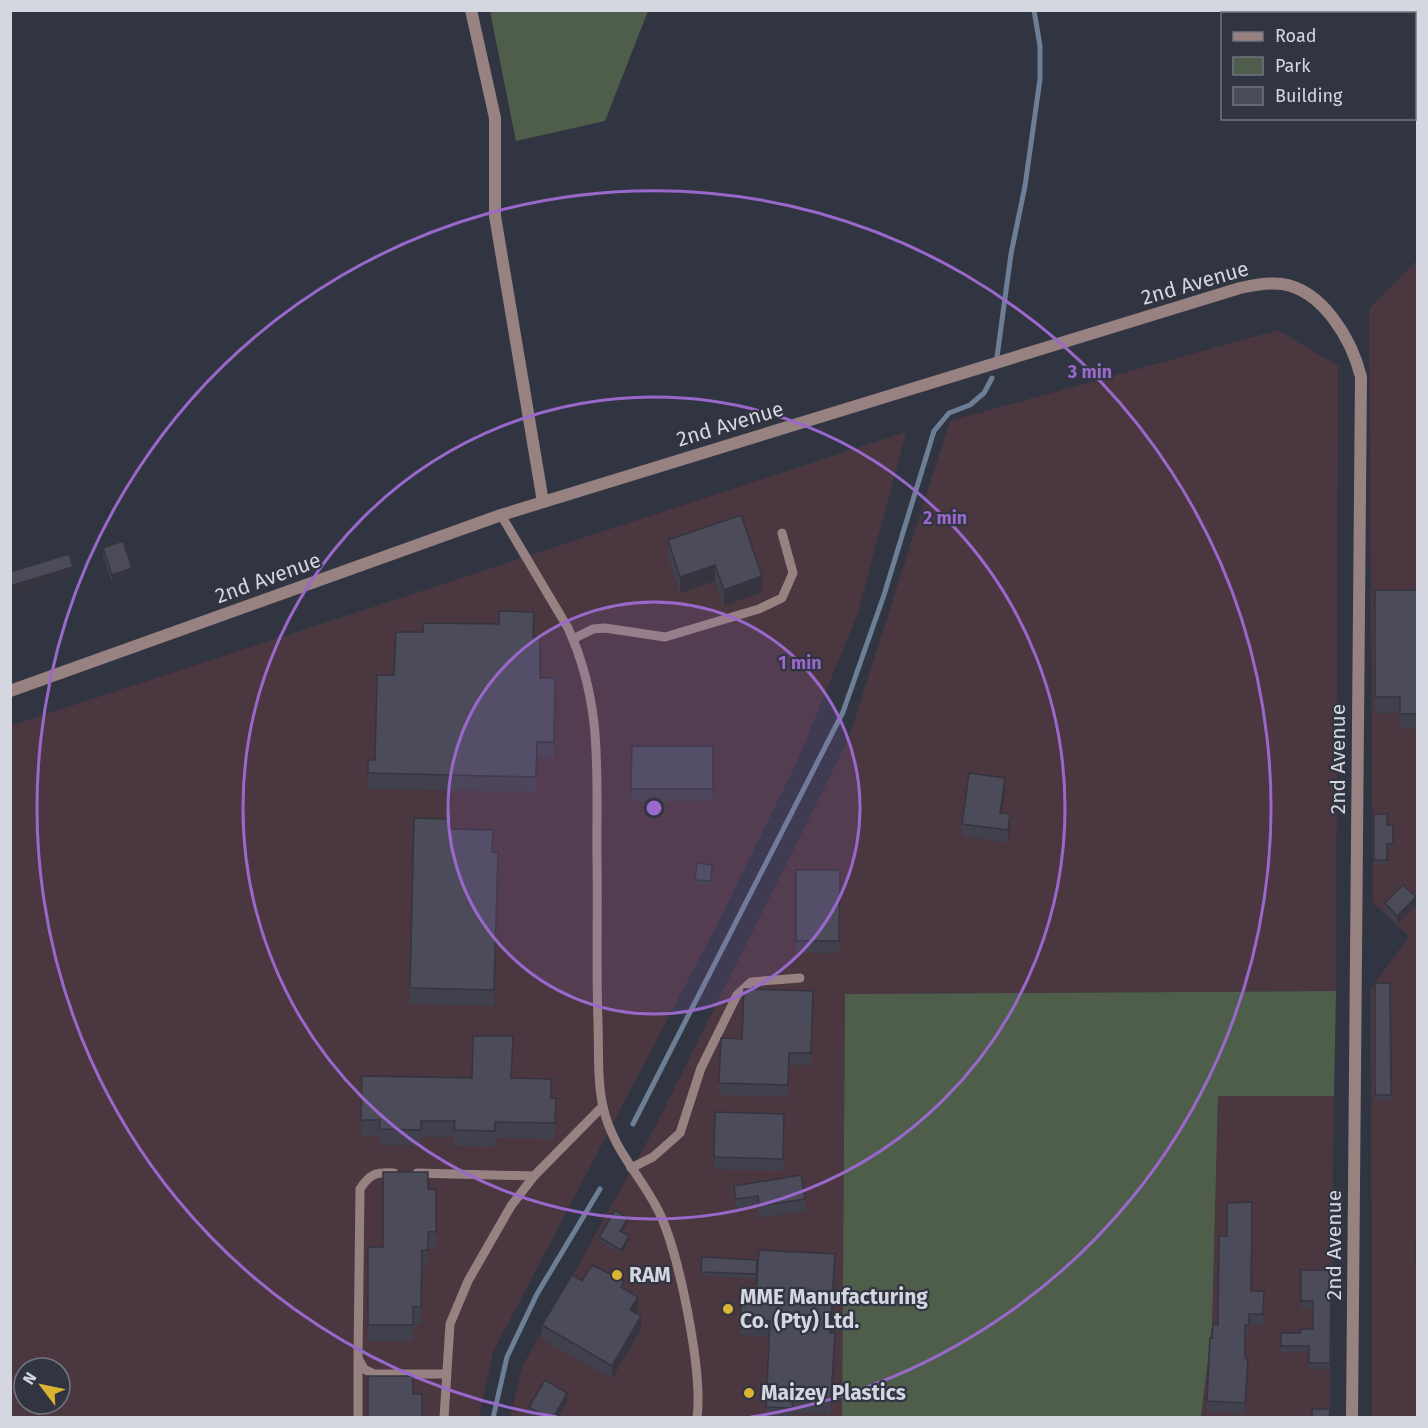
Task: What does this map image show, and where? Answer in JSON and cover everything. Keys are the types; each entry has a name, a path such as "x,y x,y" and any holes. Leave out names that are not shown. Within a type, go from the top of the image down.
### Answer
{"street":[{"path":"471,10 495,118 495,216 543,502"},
{"name":"2nd Avenue","path":"10,691 501,515 1240,288 1281,284 1300,289 1317,300 1341,331 1357,362 1361,377 1352,1418"}],"lane":[{"path":"501,515 573,639 590,688 599,773 597,998 603,1106 620,1154 631,1168 668,1230 696,1371 699,1398 697,1418"},
{"path":"573,639 594,629 605,628 665,638 759,609 782,598 793,573 782,533"},
{"path":"631,1168 653,1157 680,1134 701,1068 737,995 751,982 800,978"},
{"path":"444,1418 450,1324 468,1281 489,1241 534,1176 603,1106"},
{"path":"358,1418 360,1189 366,1179 375,1172 534,1176"},
{"path":"358,1358 364,1369 374,1374 446,1374"}],"shaded area":[{"path":"1417,260 1417,1418 1372,1417 1371,989 1409,936 1373,903 1369,309"},
{"path":"1278,330 1338,366 1336,991 845,994 842,1417 510,1418 522,1367 654,1129 848,740 950,421"},
{"path":"906,432 858,613 797,762 718,923 493,1352 479,1417 11,1417 10,726"},
{"path":"1218,1096 1334,1096 1330,1417 1201,1418 1212,1327"}],"green space":[{"path":"490,11 648,11 605,121 516,141"},
{"path":"1336,991 1334,1096 1218,1096 1212,1327 1201,1417 842,1418 845,994"}],"building":[{"path":"741,515 762,576 724,590 715,565 680,577 668,540"},
{"path":"123,541 132,568 112,575 103,548"},
{"path":"69,554 73,567 10,586 10,572"},
{"path":"1375,590 1418,590 1418,714 1400,714 1400,697 1375,697"},
{"path":"499,611 534,612 533,637 540,637 540,678 555,678 554,742 537,742 536,777 368,773 368,760 375,760 377,675 394,675 396,632 423,632 423,623 499,624"},
{"path":"632,746 713,746 713,789 631,789"},
{"path":"969,773 1005,778 1000,813 1010,814 1008,830 962,824"},
{"path":"1374,814 1387,814 1387,825 1393,825 1393,844 1387,844 1387,860 1374,860"},
{"path":"414,818 450,819 450,829 493,830 492,852 498,852 494,990 410,988"},
{"path":"697,863 712,865 711,881 695,880"},
{"path":"796,870 840,870 839,941 796,941"},
{"path":"1403,885 1416,897 1397,916 1385,903"},
{"path":"1375,983 1390,983 1391,1095 1375,1095"},
{"path":"744,989 813,991 811,1053 789,1053 788,1085 719,1083 721,1038 742,1039"},
{"path":"473,1036 513,1036 511,1078 551,1079 551,1098 556,1098 555,1123 495,1122 495,1131 454,1130 455,1121 421,1121 421,1130 380,1129 380,1120 361,1120 362,1076 472,1078"},
{"path":"715,1112 784,1114 783,1159 714,1157"},
{"path":"383,1172 428,1172 428,1189 436,1190 436,1232 428,1232 428,1250 422,1250 421,1307 413,1307 413,1325 368,1325 368,1247 383,1247"},
{"path":"801,1175 805,1199 759,1206 758,1196 736,1199 734,1186"},
{"path":"1252,1202 1251,1291 1264,1291 1263,1314 1249,1314 1249,1325 1245,1325 1245,1358 1248,1359 1245,1403 1207,1401 1210,1338 1212,1338 1213,1324 1218,1325 1219,1236 1227,1236 1227,1203"},
{"path":"615,1210 628,1218 620,1231 629,1236 621,1250 599,1237"},
{"path":"1416,1239 1418,1239 1418,1264 1416,1264"},
{"path":"759,1250 835,1254 830,1333 835,1333 831,1398 793,1396 792,1408 766,1407 770,1321 740,1319 741,1305 745,1305 746,1294 756,1295"},
{"path":"702,1257 757,1260 756,1274 701,1272"},
{"path":"592,1265 624,1281 621,1287 638,1297 630,1310 641,1316 612,1366 542,1325 572,1275 582,1281"},
{"path":"1301,1270 1331,1270 1330,1363 1309,1363 1309,1346 1281,1346 1281,1333 1300,1333 1300,1329 1313,1329 1313,1301 1301,1301"},
{"path":"368,1376 413,1376 413,1394 422,1394 422,1418 368,1418"},
{"path":"545,1380 567,1393 553,1418 547,1418 529,1407"},
{"path":"1312,1409 1330,1409 1329,1418 1312,1418"}],"waterway":[{"path":"997,357 1011,254 1025,186 1040,79 1040,46 1034,10"},
{"path":"633,1124 843,712 884,595 934,431 949,413 970,405 984,393 992,378"},
{"path":"493,1418 507,1357 537,1294 600,1189"}],"place":[{"name":"RAM","path":"617,1275"},
{"name":"MME Manufacturing Co. (Pty) Ltd.","path":"728,1309"},
{"name":"Maizey Plastics","path":"749,1393"}]}
